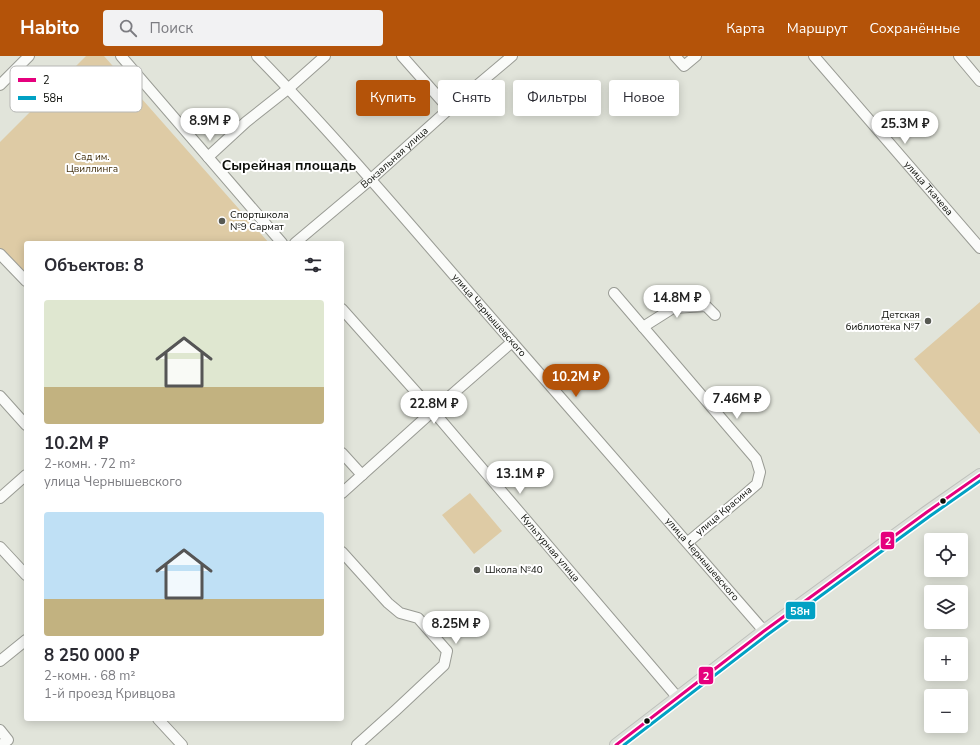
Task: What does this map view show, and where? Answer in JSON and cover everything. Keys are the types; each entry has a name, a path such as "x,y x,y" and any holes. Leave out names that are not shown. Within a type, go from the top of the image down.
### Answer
{"main road":[{"path":"616,745 764,631 980,475"}],"street":[{"path":"19,66 29,56"},
{"path":"121,56 130,66"},
{"name":"улица Чернышевского","path":"257,56 288,88 370,180 688,542 764,631"},
{"path":"208,157 246,122 325,56"},
{"path":"402,56 438,96"},
{"name":"Вокзальная улица","path":"484,80 512,56"},
{"path":"675,56 684,66 696,56"},
{"name":"улица Ткачева","path":"814,56 980,248"},
{"path":"959,56 980,82"},
{"path":"0,85 10,75"},
{"path":"142,80 280,241"},
{"name":"Вокзальная улица","path":"297,241 370,180 442,116"},
{"path":"0,254 24,279"},
{"name":"улица Красина","path":"614,293 756,459 760,472 757,484 688,542"},
{"path":"643,328 673,308 706,306 715,315"},
{"name":"Культурная улица","path":"344,311 433,410 678,698"},
{"path":"344,491 433,410 512,342"},
{"path":"0,396 24,423"},
{"path":"344,455 362,475"},
{"path":"0,498 24,477"},
{"path":"0,547 24,573"},
{"path":"344,554 388,603 400,613 418,618 447,651 444,665 357,745"},
{"path":"0,661 24,642"},
{"path":"160,721 182,745"},
{"path":"0,730 8,740 1,745"}],"green space":[{"name":"Сад им. Цвиллинга","path":"86,56 104,56 113,66 76,66"},
{"name":"Сад им. Цвиллинга","path":"142,99 267,241 24,241 24,271 0,248 0,142 30,112 142,112"},
{"path":"980,302 980,434 914,359"},
{"path":"470,493 502,531 474,554 442,515"}],"transit line":[{"name":"2","path":"616,745 764,631 980,475"},
{"name":"58н","path":"624,745 767,635 980,481"}],"place":[{"name":"Спортшкола №9 Сармат","path":"222,221"},
{"name":"Детская библиотека №7","path":"928,321"},
{"name":"Школа №40","path":"477,570"}],"district":[{"name":"Сырейная площадь","path":"289,165"}]}
